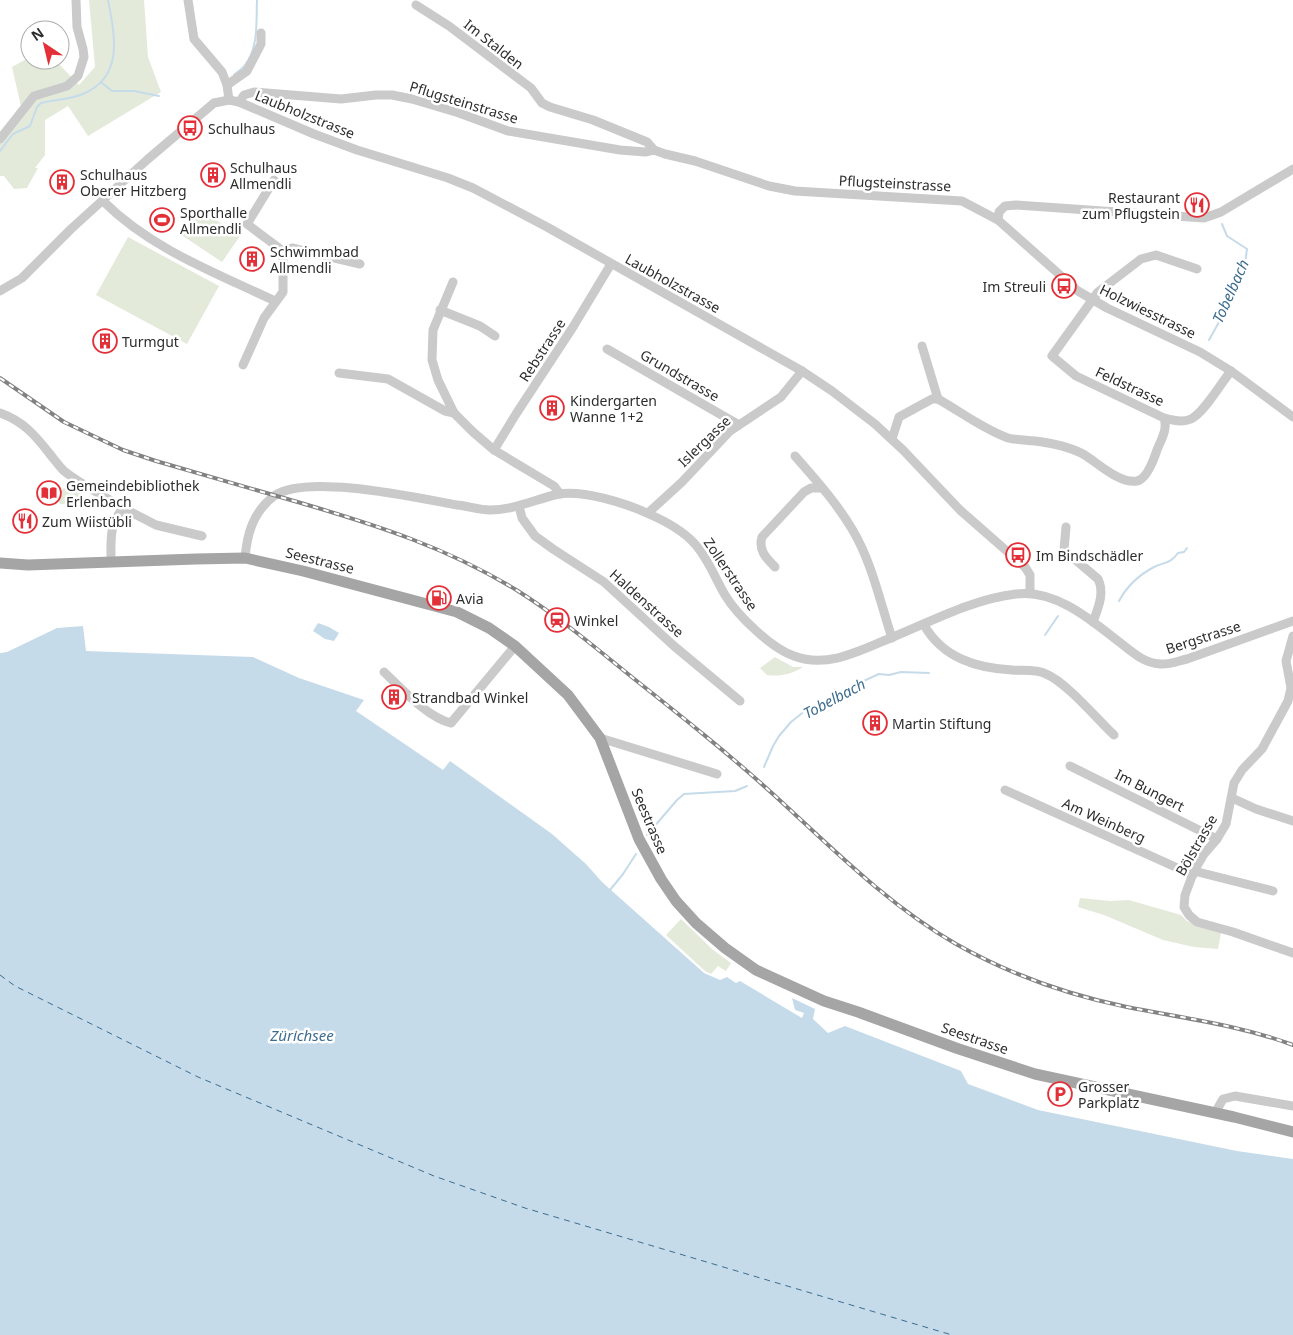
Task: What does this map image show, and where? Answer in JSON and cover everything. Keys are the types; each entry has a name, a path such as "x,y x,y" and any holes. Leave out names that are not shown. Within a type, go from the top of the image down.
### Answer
{"main road":[{"name":"Seestrasse","path":"0,563 28,565 245,558 303,571 457,612 489,628 515,646 568,695 600,738 639,839 661,879 696,923 725,948 756,970 824,1001 986,1058 1045,1076 1215,1112 1293,1132"}],"street":[{"path":"0,139 34,96 67,86 78,76 84,57 76,27 76,0"},
{"path":"0,291 22,278 71,229 148,159 214,103 229,100 227,85 222,72 194,39 188,0"},
{"name":"Im Stalden","path":"416,5 448,26 519,81 531,88"},
{"path":"227,85 247,71 261,44 261,33"},
{"name":"Pflugsteinstrasse","path":"531,88 542,103 593,120 647,142 654,150 695,161 769,186 795,191 958,200 998,220"},
{"name":"Pflugsteinstrasse","path":"239,102 244,95 254,92 341,99 392,95 412,98 508,131 620,150 645,152 654,150"},
{"name":"Laubholzstrasse","path":"229,100 239,102 357,150 448,178 473,188 802,371 855,408 892,439 960,510 1025,567 1030,575 1030,593"},
{"path":"998,220 999,212 1005,206 1016,205 1204,218 1221,212 1293,169"},
{"path":"274,180 247,224 283,250 292,248 360,264"},
{"path":"103,201 116,214 182,258 275,301"},
{"name":"Holzwiesstrasse","path":"998,220 1071,286 1106,308 1200,352 1230,371 1293,417"},
{"path":"243,365 264,318 283,292 283,250"},
{"path":"1094,300 1098,292 1143,258 1156,255 1197,269"},
{"name":"Rebstrasse","path":"494,450 611,264"},
{"path":"453,282 433,330 432,360 438,380 454,413 494,450 554,486 560,494"},
{"name":"Feldstrasse","path":"938,399 994,432 1011,438 1045,442 1070,449 1091,459 1117,476 1133,481 1139,480 1144,476 1156,455 1166,425 1164,418 1076,376 1052,356 1094,300"},
{"path":"440,310 480,326 495,336"},
{"path":"892,439 899,417 932,399 938,399 922,346"},
{"name":"Grundstrasse","path":"607,349 739,425"},
{"name":"Islergasse","path":"648,513 682,482 730,431 781,397 802,371"},
{"path":"1164,418 1179,421 1191,419 1200,412 1230,371"},
{"path":"339,373 388,380 445,411 454,413"},
{"path":"0,413 18,420 35,434 62,469 70,476 123,508 156,525 202,536"},
{"path":"795,456 822,488 852,529 867,558 892,638"},
{"name":"Zollerstrasse","path":"245,558 247,537 254,520 263,507 276,495 290,489 317,487 362,489 489,510 519,506 560,494 577,493 594,495 648,513 679,530 694,542 705,557 726,596 745,620 769,641 792,656 814,661 841,658 967,606 1003,596 1030,593 1065,604 1097,624"},
{"path":"775,567 763,553 760,544 762,537 804,492 811,488 822,488"},
{"name":"Haldenstrasse","path":"519,506 522,518 535,536 604,582 674,646 740,702"},
{"path":"111,561 110,537 115,518 123,508"},
{"path":"1066,527 1064,550 1098,579 1100,583 1101,601 1097,624"},
{"name":"Bergstrasse","path":"1097,624 1139,657 1161,664 1172,664 1293,621"},
{"path":"924,625 930,635 963,661 978,666 1007,670 1043,672 1051,676 1064,686 1114,735"},
{"name":"Bölstrasse","path":"1293,636 1286,661 1291,688 1288,701 1262,749 1242,770 1234,783 1226,824 1193,873 1185,895 1184,907 1197,922 1233,932 1293,953"},
{"path":"384,672 419,705 444,722 451,723 515,646"},
{"path":"600,738 717,774"},
{"name":"Im Bungert","path":"1070,766 1217,839"},
{"name":"Am Weinberg","path":"1005,790 1193,873 1273,891"},
{"path":"1232,798 1256,809 1293,821"},
{"path":"1215,1112 1223,1099 1235,1096 1293,1106"}],"green space":[{"path":"89,0 144,0 148,57 161,92 88,136 68,106 45,120 45,155 35,168 38,168 27,188 14,189 4,176 0,176 0,135 23,115 12,67 20,63 20,70 65,70 79,85 95,67"},
{"path":"198,208 240,236 222,262 180,234"},
{"path":"128,237 219,286 187,344 96,295"},
{"path":"73,485 81,494 76,504 60,504 57,498 62,495 62,489"},
{"path":"775,657 793,667 803,667 777,676 767,675 760,668"},
{"path":"1080,898 1110,901 1129,900 1181,915 1187,921 1221,933 1218,949 1194,947 1163,940 1104,915 1078,907"},
{"path":"681,919 712,949 731,963 726,971 718,966 711,974 705,971 666,935"}],"water":[{"path":"318,623 339,633 334,641 325,639 313,631"},
{"name":"Zürichsee","path":"83,626 86,651 253,657 299,678 364,700 356,711 443,770 450,761 552,834 586,864 602,882 704,973 720,980 727,977 736,983 740,981 802,1018 804,1013 795,1010 792,998 815,1009 813,1019 828,1033 845,1026 961,1071 968,1084 1038,1110 1237,1151 1293,1159 1293,1335 0,1335 0,653 7,652 57,628"}],"waterway":[{"path":"0,151 13,134 30,126 37,107 41,103 83,94 96,87 105,77 111,66 114,54 113,27 108,0"},
{"path":"234,75 245,65 253,50 256,34 257,0"},
{"path":"102,83 112,91 134,91 159,96"},
{"name":"Tobelbach","path":"1209,340 1245,263 1247,249 1227,236 1222,224"},
{"name":"Tobelbach","path":"1119,601 1138,577 1154,567 1170,561 1187,548"},
{"name":"Tobelbach","path":"1045,635 1058,616"},
{"name":"Tobelbach","path":"764,767 779,736 791,722 806,710 829,700 837,693 879,674 889,675 901,672 929,673"},
{"name":"Tobelbach","path":"647,835 684,794 735,791 747,786"},
{"name":"Tobelbach","path":"610,890 636,854"}],"ferry route":[{"path":"0,975 15,986 198,1077 434,1176 525,1208 952,1335"}],"railway":[{"path":"0,378 64,422 123,450 385,530 466,562 518,591 577,633 705,735 884,894 931,929 976,955 1018,974 1061,990 1127,1007 1232,1027 1293,1045"}],"place":[{"name":"Schulhaus","path":"190,128"},
{"name":"Schulhaus Allmendli","path":"213,175"},
{"name":"Schulhaus Oberer Hitzberg","path":"62,182"},
{"name":"Restaurant zum Pflugstein","path":"1197,205"},
{"name":"Sporthalle Allmendli","path":"162,220"},
{"name":"Schwimmbad Allmendli","path":"252,259"},
{"name":"Im Streuli","path":"1064,286"},
{"name":"Turmgut","path":"105,341"},
{"name":"Kindergarten Wanne 1+2","path":"552,408"},
{"name":"Gemeindebibliothek Erlenbach","path":"49,493"},
{"name":"Zum Wiistübli","path":"25,521"},
{"name":"Im Bindschädler","path":"1018,555"},
{"name":"Avia","path":"439,598"},
{"name":"Winkel","path":"557,620"},
{"name":"Strandbad Winkel","path":"394,697"},
{"name":"Martin Stiftung","path":"875,723"},
{"name":"Grosser Parkplatz","path":"1060,1094"}]}
